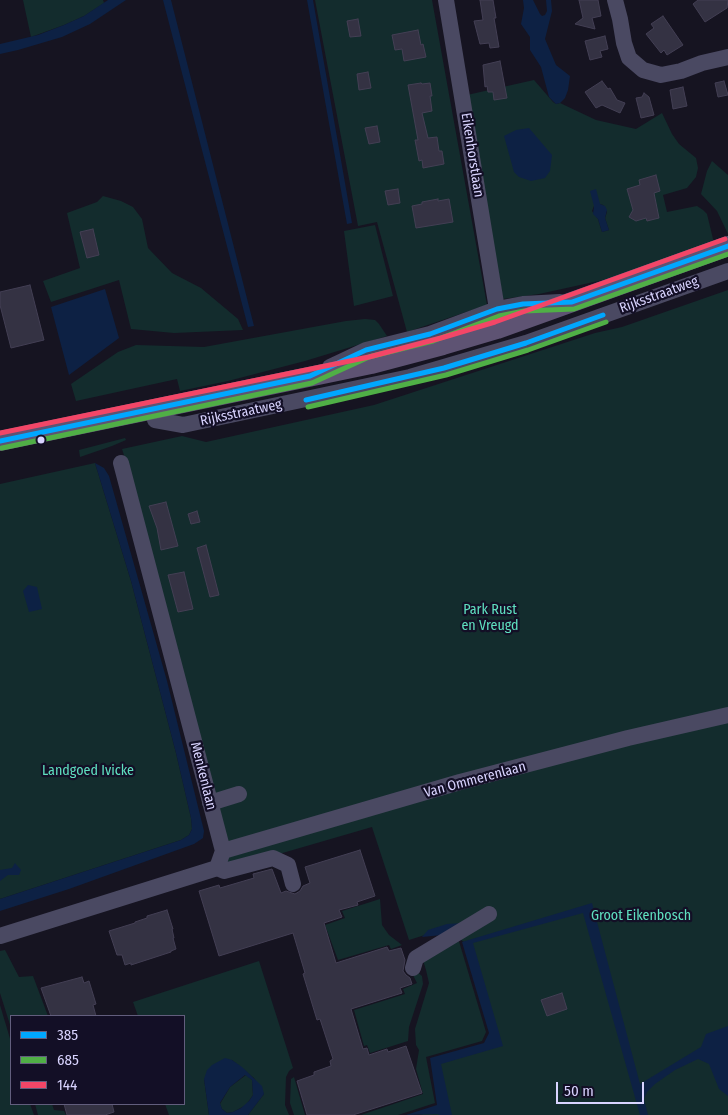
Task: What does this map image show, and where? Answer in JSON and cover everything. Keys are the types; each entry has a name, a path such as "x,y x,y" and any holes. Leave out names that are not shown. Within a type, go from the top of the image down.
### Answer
{"main road":[{"name":"Rijksstraatweg","path":"0,441 371,364 442,345 497,329 728,246"},
{"name":"Rijksstraatweg","path":"0,454 363,377 446,357 503,339 728,259"}],"street":[{"name":"Eikenhorstlaan","path":"446,0 497,309"},
{"path":"615,0 629,58 643,70 661,75 681,72 702,63 728,57"},
{"name":"Rijksstraatweg","path":"155,420 183,425 410,377 526,343 728,271"},
{"name":"Rijksstraatweg","path":"310,376 366,350 430,334 497,309 524,304 572,302"},
{"name":"Menkenlaan","path":"121,463 223,851"},
{"name":"Van Ommerenlaan","path":"223,851 460,782 628,738 728,715"},
{"path":"210,803 239,794"},
{"path":"216,868 223,851"},
{"path":"0,936 216,868 224,871 273,858 288,865 293,884"},
{"path":"412,968 416,958 488,914"}],"green space":[{"path":"23,0 103,0 104,3 84,16 31,37"},
{"path":"315,0 432,0 487,305 407,332 377,222 358,226"},
{"path":"534,80 556,104 560,103 596,120 636,129 662,113 679,144 696,158 698,168 696,177 687,188 663,195 667,212 697,206 707,214 714,243 603,280 539,294 503,299 467,95","holes":["603,205 607,212 605,218 609,230 602,232 598,219 592,211 594,206"]},
{"path":"712,161 728,175 728,234 717,211 701,194 707,171"},
{"path":"103,196 121,201 133,207 142,219 148,248 172,273 201,288 238,319 243,330 174,333 131,329 119,280 51,302 43,281 80,268 67,213 97,202"},
{"path":"375,225 393,296 354,306 344,231"},
{"name":"Park Rust en Vreugd","path":"728,290 728,1115 420,1115 444,1107 435,1060 496,1043 468,945 458,938 486,1032 482,1041 426,1057 435,1103 398,1115 361,1115 423,1094 416,1069 419,1050 416,1045 415,1029 429,983 423,960 447,928 409,940 372,827 224,870 138,498 122,449 182,436 206,442 374,405 595,333 622,327"},
{"path":"365,319 375,320 387,336 305,361 228,381 180,391 177,379 76,401 71,384 118,352 136,345 204,347"},
{"path":"125,438 126,440 112,446 80,457 79,450"},
{"name":"Landgoed Ivicke","path":"95,463 131,581 176,753 192,829 189,835 181,840 0,899 0,484"},
{"path":"380,899 382,925 389,935 402,945 391,949 389,945 338,960 325,925 345,918 342,911"},
{"path":"5,950 19,977 33,976 48,1015 10,1015 10,1025 0,993 0,951"},
{"path":"259,961 293,1068 286,1077 285,1105 289,1115 248,1115 264,1094 254,1078 232,1060 204,1079 209,1115 169,1115 165,1105 185,1105 185,1015 138,1015 133,1002"},
{"path":"411,971 416,971 422,976 423,984 409,1027 408,1041 370,1053 367,1045 364,1046 354,1010 405,994 403,989 417,983"},
{"path":"0,1005 10,1039 10,1105 30,1105 34,1115 0,1115"},
{"path":"246,1075 252,1080 253,1095 246,1105 227,1113 220,1104 230,1087"},
{"path":"294,1077 305,1115 294,1115 290,1103 291,1079"},
{"path":"35,1105 52,1105 54,1110 64,1111 66,1115 38,1115"}],"water":[{"path":"108,0 126,0 90,24 62,37 0,54 0,44 38,35 64,25 84,16"},
{"path":"163,0 171,0 254,326 248,327"},
{"path":"307,0 313,0 352,223 347,224"},
{"path":"523,0 533,0 542,16 547,11 546,0 551,0 552,11 545,39 556,65 570,76 568,90 565,98 560,103 556,104 549,97 541,67 530,50 530,37 521,24 524,8"},
{"path":"529,128 552,155 550,171 545,178 531,181 519,177 514,172 504,136 516,130"},
{"path":"596,189 600,204 605,206 607,210 605,218 609,230 602,232 598,219 593,214 594,206 590,191"},
{"path":"105,289 119,338 69,375 51,307"},
{"path":"95,463 104,468 109,476 167,681 204,831 203,838 194,844 69,889 0,911 0,899 181,840 189,835 192,829 176,753 131,581"},
{"path":"28,585 37,587 42,609 29,612 23,591"},
{"path":"15,863 21,870 19,875 8,875 0,881 0,870 12,868"},
{"path":"592,903 640,1084 701,1047 706,1034 728,1026 728,1096 719,1089 709,1064 698,1059 675,1070 655,1084 647,1092 644,1099 648,1115 640,1115 583,913 473,943 503,1046 441,1064 452,1115 406,1115 437,1105 430,1058 484,1043 489,1033 462,942"},
{"path":"464,923 442,935 422,937 428,930 447,924"},
{"path":"225,1058 232,1060 262,1086 264,1094 248,1115 209,1115 204,1079 207,1070","holes":["245,1075 252,1080 253,1095 249,1101 233,1112 227,1113 222,1109 220,1103 230,1087"]}],"building":[{"path":"480,0 493,0 499,47 490,48 489,43 480,44 474,21 483,20"},
{"path":"579,0 598,0 601,16 592,18 595,29 575,24 583,18"},
{"path":"698,0 728,0 727,8 705,22 693,4"},
{"path":"663,16 683,45 667,55 664,50 661,53 646,34 654,28 651,24"},
{"path":"358,19 361,36 350,37 347,21"},
{"path":"418,30 426,57 404,61 402,49 395,50 392,35"},
{"path":"605,36 608,49 600,51 602,57 590,60 585,41"},
{"path":"500,61 507,98 494,100 493,92 488,92 487,86 485,87 483,65"},
{"path":"368,72 371,88 359,90 357,74"},
{"path":"602,81 608,89 610,88 617,100 625,103 620,113 602,105 596,108 585,92"},
{"path":"724,81 728,95 718,97 715,83"},
{"path":"430,83 432,111 422,113 428,138 437,137 439,151 442,151 444,164 423,168 422,160 419,161 415,140 418,140 408,85"},
{"path":"683,87 687,106 673,109 670,90"},
{"path":"644,93 649,97 654,115 641,118 636,98 642,97"},
{"path":"377,126 380,142 369,144 365,128"},
{"path":"656,175 660,191 654,193 659,218 647,221 646,218 636,221 629,217 633,210 627,189 640,185 639,180"},
{"path":"398,189 400,203 388,205 385,191"},
{"path":"438,199 438,201 449,199 453,222 416,228 412,206"},
{"path":"93,229 99,255 87,258 80,232"},
{"path":"30,285 44,340 11,348 0,305 0,292"},
{"path":"166,502 178,546 161,550 157,528 149,506"},
{"path":"197,511 200,522 191,524 188,514"},
{"path":"206,545 219,595 210,597 197,548"},
{"path":"184,572 193,609 178,612 168,575"},
{"path":"360,850 375,896 357,902 358,905 339,910 342,917 324,923 336,963 387,947 389,951 401,948 405,960 403,971 410,978 412,984 400,988 402,993 351,1009 363,1049 367,1048 369,1055 387,1049 388,1052 406,1046 422,1093 353,1115 307,1115 297,1081 331,1066 330,1061 333,1059 320,1019 317,1020 293,933 219,956 199,891 219,885 220,888 254,878 253,874 272,869 281,893 286,891 295,894 303,886 310,883 305,867"},
{"path":"167,910 173,929 176,949 131,965 131,963 125,965 122,955 117,955 109,931"},
{"path":"82,977 84,983 89,981 96,1004 93,1005 96,1015 51,1015 41,988"},
{"path":"562,993 567,1009 547,1016 541,1000"},
{"path":"64,1105 112,1105 114,1112 105,1115 67,1115"}],"transit line":[{"name":"144","path":"0,433 369,357 441,338 495,322 725,239"},
{"name":"385","path":"0,441 310,376 366,350 430,334 497,309 523,304 572,302 728,246"},
{"name":"685","path":"2,448 312,383 369,357 433,341 499,316 524,311 574,309 728,254"},
{"name":"385","path":"306,400 444,368 526,343 603,315"},
{"name":"685","path":"308,407 446,375 528,350 606,322"}],"park label":[{"name":"Groot Eikenbosch","path":"641,916"}]}
